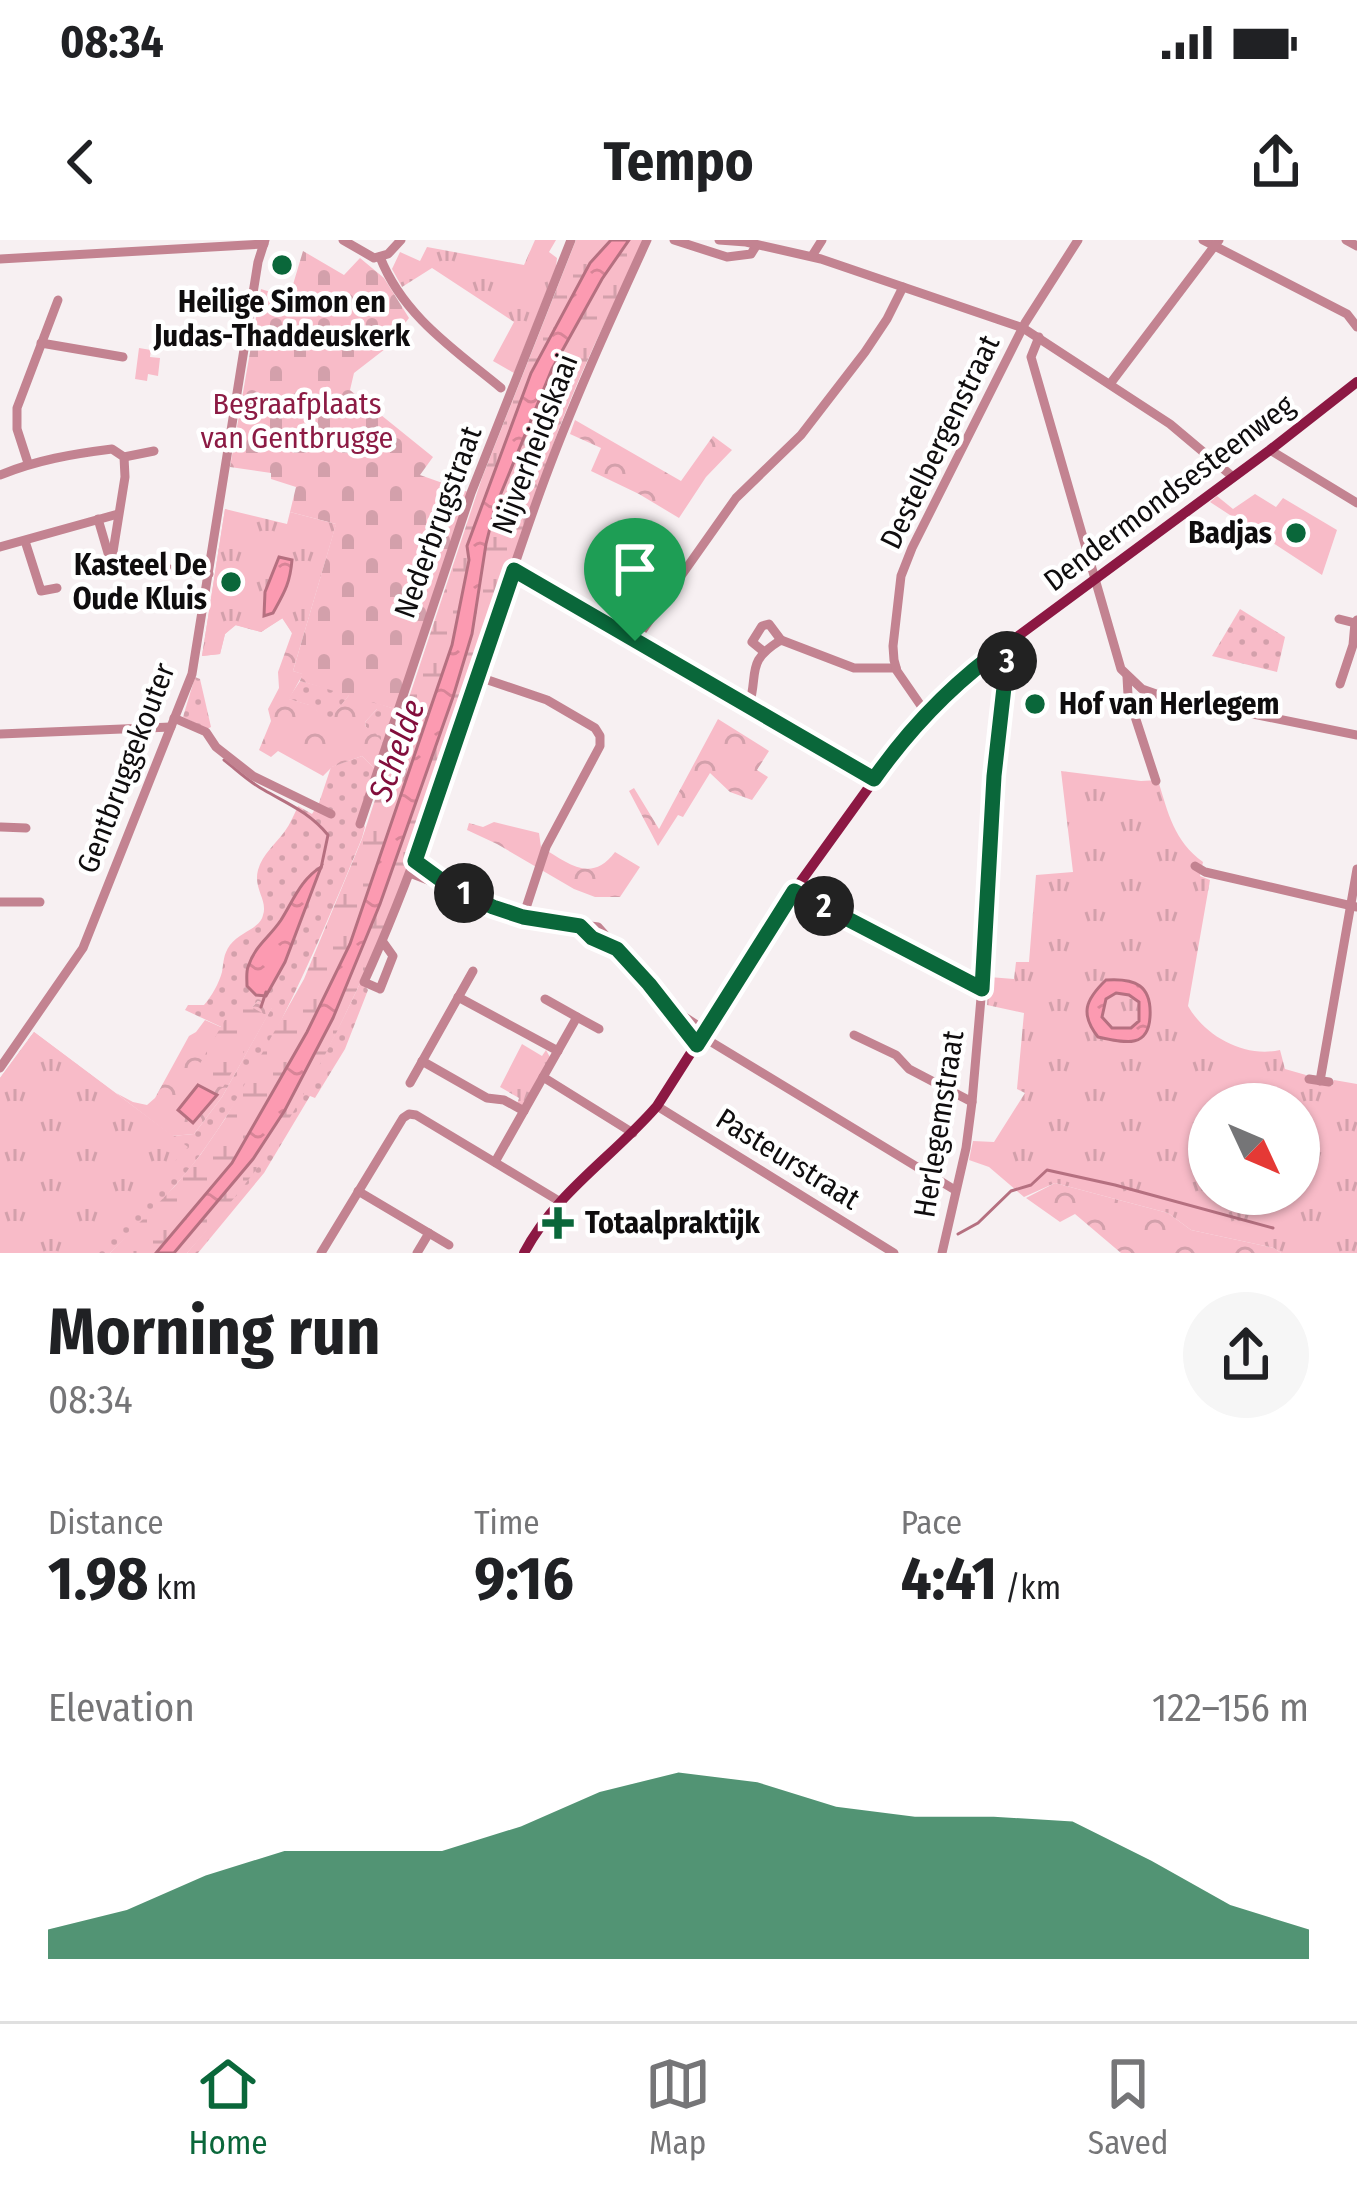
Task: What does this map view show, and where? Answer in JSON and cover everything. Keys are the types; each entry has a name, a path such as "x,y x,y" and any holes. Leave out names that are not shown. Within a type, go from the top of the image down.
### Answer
{"main road":[{"name":"Dendermondsesteenweg","path":"524,1253 559,1201 657,1106 794,891 926,713 960,679 1357,382"}],"street":[{"path":"76,255 81,240"},
{"path":"343,240 367,256 380,257 398,244"},
{"name":"Nederbrugstraat","path":"360,824 471,494 571,240"},
{"name":"Nijverheidskaai","path":"383,942 393,956 380,989 364,982 415,861 558,443 647,240"},
{"path":"674,240 734,257 751,254 756,246"},
{"path":"719,240 812,256 1023,328 1170,424 1233,476"},
{"path":"812,256 822,240"},
{"name":"Destelbergenstraat","path":"895,664 906,562 1023,328 1078,240"},
{"path":"1203,240 1217,243 1347,314 1357,327"},
{"path":"1346,240 1357,246"},
{"path":"734,257 742,241"},
{"path":"0,259 264,242"},
{"name":"Gentbruggekouter","path":"0,1068 78,957 191,674 264,242"},
{"path":"1110,384 1217,243"},
{"path":"380,257 416,318 501,388"},
{"path":"635,641 736,498 801,435 871,344 903,287"},
{"path":"28,464 16,408 58,299"},
{"path":"1039,338 1031,357 1127,677 1153,694 1357,735"},
{"path":"41,343 123,357"},
{"path":"0,476 60,455 112,449 124,458 154,452"},
{"path":"1270,450 1357,503"},
{"path":"112,558 124,458"},
{"path":"0,548 118,514"},
{"path":"98,519 107,553 120,563 208,574"},
{"path":"25,541 41,590 57,588"},
{"path":"514,570 874,779"},
{"path":"1339,619 1356,622 1340,684"},
{"path":"763,651 752,642 762,626 769,624 781,640 854,668 895,664 926,713"},
{"path":"744,704 756,662 763,651 781,640"},
{"name":"Herlegemstraat","path":"944,1251 971,1102 994,776 1009,643"},
{"path":"479,676 548,700 595,728 600,736 600,746 546,848 523,917"},
{"path":"1127,677 1128,695 1156,781"},
{"path":"1134,715 1153,694"},
{"path":"0,734 173,723 206,732 253,776 332,814"},
{"path":"0,812 0,827 20,829 16,844"},
{"path":"415,861 452,888"},
{"path":"1196,866 1354,907"},
{"path":"1319,1081 1354,907 1357,869"},
{"path":"410,873 523,917 580,926 592,938 617,949 702,1038 955,1190"},
{"path":"794,891 982,989"},
{"path":"0,902 40,902"},
{"path":"410,1083 472,971"},
{"path":"458,997 559,1052"},
{"path":"545,999 599,1029"},
{"path":"495,1162 577,1017"},
{"path":"854,1035 971,1102"},
{"path":"422,1061 488,1098 524,1111"},
{"path":"544,1077 633,1133"},
{"name":"Pasteurstraat","path":"657,1106 893,1253"},
{"path":"321,1253 409,1114 559,1201"},
{"path":"358,1191 449,1245"},
{"path":"417,1253 429,1233"}],"green space":[{"path":"535,240 556,240 549,252 557,258 556,267 514,373 493,361 514,322 432,268 402,287 392,269 400,252 420,261 427,247 524,265"},
{"path":"576,240 611,240 590,263 531,373 467,546 469,560 452,645 350,944 307,1032 232,1163 156,1253 110,1253 201,1154 304,979 362,839 482,478"},
{"path":"629,240 644,240 562,421 433,801 364,974 323,1058 267,1154 187,1253 174,1253 253,1159 333,1018 380,904 453,697 472,634 495,508 552,369"},
{"name":"Begraafplaats van Gentbrugge","path":"303,251 344,275 360,258 384,278 409,318 385,349 354,373 350,390 433,457 420,475 468,492 395,709 300,681 302,674 293,671 336,524 290,512 296,487 271,479 271,473 230,467 261,289 289,298"},
{"path":"139,348 160,358 158,376 148,374 147,381 135,379"},
{"path":"575,420 681,481 713,436 732,450 706,477 679,518 591,471 601,448 570,434"},
{"name":"Badjas","path":"1255,494 1276,507 1283,498 1337,530 1322,575 1210,502 1217,496 1233,509"},
{"path":"225,509 286,531 336,524 293,671 303,674 289,699 310,705 329,720 350,694 377,703 365,722 383,743 376,770 362,756 332,767 323,776 278,751 271,757 259,750 271,721 268,709 279,688 278,672 292,633 283,618 261,632 235,625 225,634 220,654 202,656"},
{"path":"225,509 287,524 290,512 336,524 303,635 292,633 282,618 261,632 236,625 225,634 220,654 202,656"},
{"path":"1240,609 1285,637 1277,672 1212,656"},
{"path":"195,677 200,679 211,727 207,729 183,717"},
{"path":"300,681 350,694 329,721 309,705 288,699"},
{"path":"377,703 395,709 383,743 365,722"},
{"path":"718,719 769,751 757,770 768,777 752,800 730,792 710,773 658,846 629,791 634,788 659,829"},
{"path":"362,756 376,770 360,818 365,827 362,838 272,1039 203,1151 110,1253 0,1253 0,1078 34,1032 172,1136 194,1134 222,1097 272,1007 258,1001 230,1031 185,1010 188,1005 204,1005 219,981 230,945 261,920 258,870 298,806 312,814 331,767"},
{"path":"1061,771 1158,780 1173,826 1203,862 1200,876 1210,880 1188,1006 1215,1035 1253,1051 1280,1050 1285,1069 1316,1083 1188,1083 1188,1215 1320,1215 1320,1084 1332,1086 1334,1080 1357,1084 1357,1253 1281,1253 1191,1230 1168,1213 1055,1183 1024,1197 989,1167 969,1160 973,1141 994,1142 1025,1093 1017,1089 1024,1013 987,1005 989,977 1014,979 1016,962 1029,962 1036,875 1073,872"},
{"path":"494,822 539,833 541,847 579,868 597,867 615,852 640,867 620,897 595,897 467,830 469,823 483,827"},
{"path":"361,981 368,990 345,1049 315,1098 310,1096 264,1173 198,1253 187,1253 284,1123"},
{"path":"258,1001 273,1006 222,1097 194,1134 172,1136 116,1093 147,1105 189,1036 205,1020 230,1031","holes":["198,1085 216,1094 193,1123 179,1109"]},
{"path":"238,1004 246,1004 264,1018 223,1087 215,1086 194,1074"},
{"path":"34,1032 188,1147 93,1253 0,1253 0,1078"},
{"path":"522,1044 542,1056 546,1050 551,1059 523,1106 517,1104 519,1098 500,1087"},
{"path":"1055,1183 1168,1213 1191,1230 1281,1253 1121,1253 1075,1214 1060,1222 1026,1198"}],"water":[{"name":"Schelde","path":"611,240 629,240 552,369 495,508 472,634 453,697 380,904 333,1018 285,1110 253,1159 174,1253 156,1253 232,1163 307,1032 350,944 452,645 469,560 467,546 531,373 590,263"},
{"path":"279,557 292,560 290,576 273,613 264,616 265,592"},
{"path":"321,867 285,962 266,996 256,995 247,986 251,959 303,884"},
{"path":"1106,980 1116,980 1133,982 1145,991 1150,1017 1145,1035 1133,1041 1098,1037 1087,1007","holes":["1116,993 1139,1002 1139,1021 1131,1028 1112,1028 1102,1017 1106,999"]},
{"path":"198,1085 217,1095 193,1123 178,1110"}],"waterway":[{"path":"224,760 321,827 328,835 321,868"},
{"path":"261,1007 266,992"},
{"path":"958,1234 978,1223 1011,1191 1031,1185 1047,1170 1273,1228"}],"place":[{"name":"Heilige Simon en Judas-Thaddeuskerk","path":"282,265"},
{"name":"Badjas","path":"1296,533"},
{"name":"Kasteel De Oude Kluis","path":"231,582"},
{"name":"Hof van Herlegem","path":"1035,704"},
{"name":"Totaalpraktijk","path":"558,1223"}],"route":[{"path":"514,570 635,641 874,779 926,713 960,679 1009,643 994,776 982,989 794,891 697,1045 617,949 592,938 580,926 493,907 452,888 415,861 514,570"}]}
